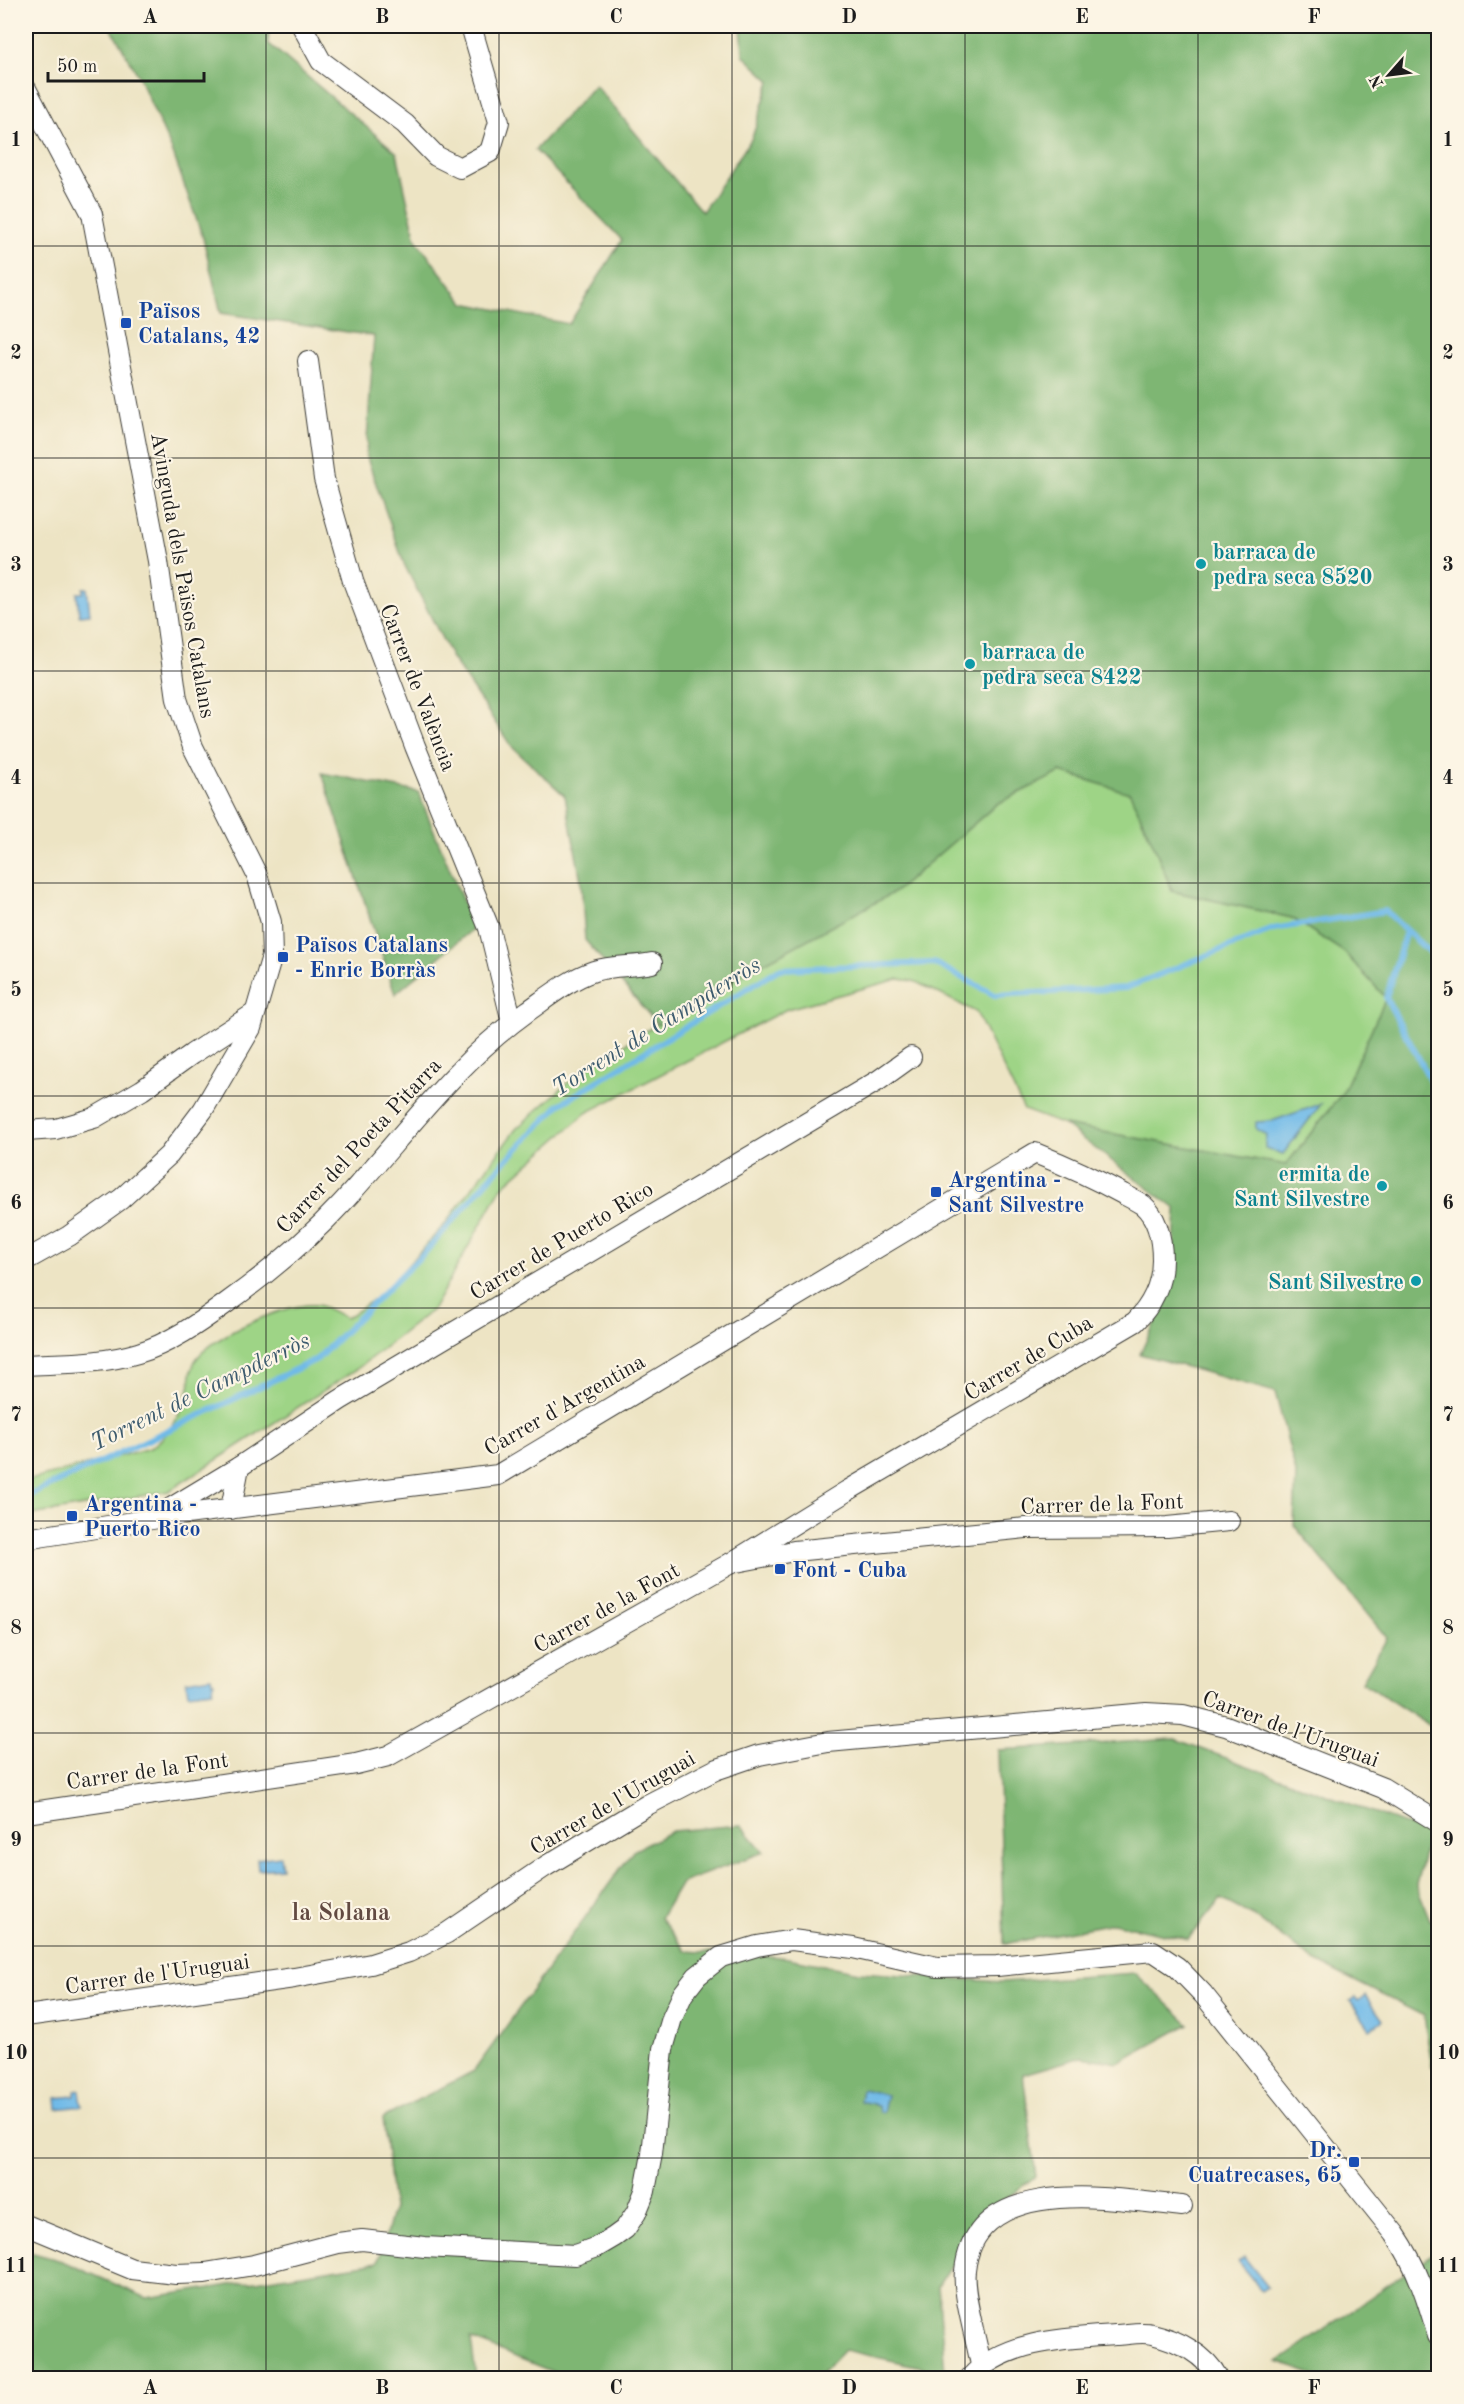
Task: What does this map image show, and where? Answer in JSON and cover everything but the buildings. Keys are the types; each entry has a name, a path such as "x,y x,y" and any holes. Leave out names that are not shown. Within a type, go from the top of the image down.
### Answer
{"street":[{"path":"302,26 321,61 405,124 436,156 460,168 490,152 499,122 471,26"},
{"name":"Avinguda dels Països Catalans","path":"26,89 92,214 158,561 177,699 193,747 257,875 271,922 272,956 251,1028 203,1110 169,1155 121,1199 69,1236 26,1260"},
{"name":"Carrer de València","path":"308,361 324,479 353,582 415,746 489,928 512,1022"},
{"name":"Carrer del Poeta Pitarra","path":"26,1365 110,1360 139,1353 165,1342 211,1314 302,1244 342,1204 452,1079 512,1022 555,992 595,970 652,963"},
{"path":"26,1131 56,1129 94,1118 142,1090 255,1013"},
{"name":"Carrer de Puerto Rico","path":"154,1518 238,1467 339,1400 879,1080 911,1057"},
{"name":"Carrer d'Argentina","path":"26,1539 154,1518 498,1475 1035,1153"},
{"name":"Carrer de Cuba","path":"731,1563 847,1491 1135,1322 1146,1310 1155,1296 1162,1266 1162,1238 1153,1218 1144,1206 1114,1189 1035,1153"},
{"path":"231,1509 238,1467"},
{"name":"Carrer de la Font","path":"26,1813 356,1764 388,1756 731,1563 794,1551 1026,1528 1167,1527 1229,1521"},
{"name":"Carrer de l'Uruguai","path":"26,2016 294,1978 371,1964 409,1952 447,1933 546,1866 646,1805 715,1770 759,1755 828,1742 1146,1713 1183,1715 1226,1726 1383,1788 1438,1822"},
{"path":"26,2225 132,2269 176,2274 205,2273 254,2265 338,2243 362,2240 437,2248 575,2255 597,2247 614,2237 625,2229 636,2213 645,2191 663,2049 672,2018 683,1994 697,1976 721,1958 758,1946 792,1940 853,1948 937,1967 997,1966 1153,1952 1177,1967 1203,1994 1395,2234 1410,2255 1423,2283 1438,2336"},
{"path":"1182,2206 1097,2198 1030,2201 999,2213 977,2235 968,2249 964,2274 976,2372 1029,2345 1150,2333 1175,2342 1202,2357 1218,2379"}],"green space":[{"path":"110,26 269,26 268,43 397,153 416,240 464,303 569,324 622,240 535,150 595,85 702,212 752,138 770,81 743,55 741,26 1438,26 1438,1731 1362,1682 1387,1638 1294,1525 1296,1473 1275,1392 1140,1354 1172,1286 1176,1209 1064,1125 1286,1165 1343,1092 1386,998 1344,952 1292,918 1172,891 1130,793 1061,772 997,804 895,892 694,1001 658,1025 585,940 581,881 565,796 511,746 452,658 404,564 366,455 374,336 221,313 203,238 173,153 139,77"},
{"path":"1061,772 1130,793 1172,891 1292,918 1344,952 1386,998 1343,1092 1286,1165 1064,1125 1024,1110 976,1012 914,981 898,979 787,1009 586,1113 502,1187 433,1309 357,1369 169,1491 26,1516 26,1481 150,1448 157,1443 174,1424 182,1408 195,1361 203,1352 232,1332 251,1322 304,1305 328,1308 346,1318 381,1295 445,1224 516,1129 580,1072 694,1001 895,892 997,804"},
{"path":"322,773 418,792 474,928 395,994"},
{"path":"1175,1739 1429,1833 1416,1885 1430,1920 1438,1919 1438,2070 1432,2067 1424,2016 1315,1961 1253,1916 1221,1899 1188,1939 1113,1923 1004,1944 998,1750"},
{"path":"741,1825 764,1852 681,1883 660,1918 686,1951 783,1957 859,1972 1002,1982 1135,1973 1189,2024 1118,2063 1082,2057 1023,2074 1036,2176 983,2216 938,2286 945,2372 844,2350 817,2378 568,2378 471,2339 476,2378 26,2378 26,2251 62,2261 147,2298 378,2262 393,2209 383,2118 474,2071 633,1851 672,1831"},
{"path":"1438,2250 1438,2378 1323,2378 1278,2362"}],"water":[{"path":"83,588 87,588 90,614 79,615 77,593 83,593"},
{"path":"1321,1104 1283,1154 1265,1148 1266,1135 1256,1129 1256,1122 1272,1121"},
{"path":"211,1677 214,1682 213,1690 188,1693 186,1681"},
{"path":"280,1856 282,1868 258,1870 257,1859"},
{"path":"1365,1995 1383,2020 1370,2029 1350,2001 1355,1997 1358,2001"},
{"path":"862,2089 887,2095 883,2112 879,2112 878,2105 860,2101"},
{"path":"80,2090 82,2106 57,2109 56,2098 75,2096 75,2091"},
{"path":"1244,2257 1268,2287 1262,2291 1238,2262"}],"waterway":[{"name":"Torrent de Campderròs","path":"26,1497 317,1359 429,1248 496,1171 559,1105 779,969 934,963 995,995 1126,988 1273,929 1385,911 1438,960"},
{"path":"1406,931 1386,998 1438,1094"}],"place":[{"name":"Països Catalans, 42","path":"126,323"},
{"name":"barraca de pedra seca 8520","path":"1201,564"},
{"name":"barraca de pedra seca 8422","path":"970,664"},
{"name":"Països Catalans - Enric Borràs","path":"283,957"},
{"name":"ermita de Sant Silvestre","path":"1382,1186"},
{"name":"Argentina - Sant Silvestre","path":"936,1192"},
{"name":"Sant Silvestre","path":"1416,1281"},
{"name":"Argentina - Puerto Rico","path":"72,1516"},
{"name":"Font - Cuba","path":"780,1569"},
{"name":"Dr. Cuatrecases, 65","path":"1354,2162"}],"district":[{"name":"la Solana","path":"341,1912"}]}
